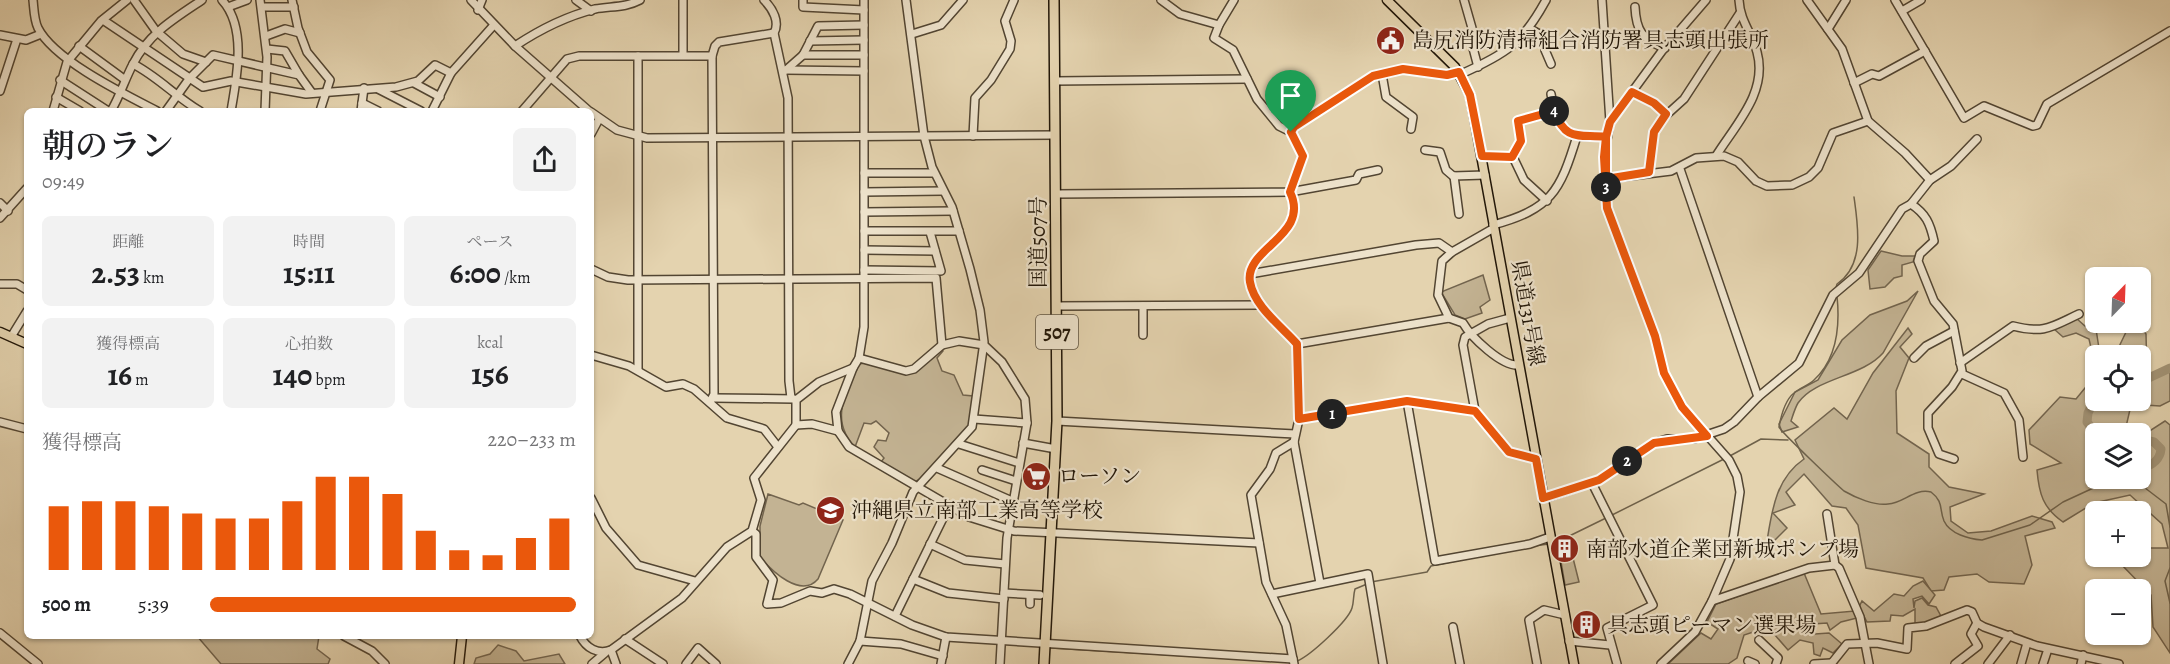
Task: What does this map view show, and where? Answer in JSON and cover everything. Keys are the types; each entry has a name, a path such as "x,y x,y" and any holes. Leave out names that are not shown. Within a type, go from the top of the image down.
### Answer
{"highway":[{"name":"国道507号","path":"1044,664 1057,421 1054,0"}],"main road":[{"name":"県道131号線","path":"1386,0 1460,73 1470,95 1574,664"},
{"path":"0,332 24,343"},
{"path":"459,664 462,639"}],"street":[{"path":"33,0 36,23 56,51 151,108"},
{"path":"54,108 60,80 69,59 103,20 128,0"},
{"path":"134,0 156,31 183,54 206,62"},
{"path":"111,108 122,92 133,64 156,31 202,0"},
{"path":"222,0 228,7 237,27 236,83 232,108"},
{"path":"228,7 247,0"},
{"path":"471,0 493,26 585,108"},
{"path":"478,10 482,0"},
{"path":"576,0 591,10"},
{"path":"515,46 557,22 591,10 624,7 640,0"},
{"path":"683,0 683,55"},
{"path":"592,664 682,598 727,547 752,531 761,500 754,477 796,424 794,399 789,381 788,98 785,70 774,33 777,26 776,19 764,0"},
{"path":"803,0 803,7 864,10"},
{"path":"864,0 864,338 860,358 853,368 837,406 838,430 854,451 978,521 1008,530 1259,543"},
{"path":"848,664 860,641 866,601 872,581 916,487 937,468 972,427 984,345 981,310 953,210 934,173 924,136 906,0"},
{"path":"912,34 941,25 963,0"},
{"path":"973,136 975,99 991,80 1010,49 1011,41 1005,21 1014,0"},
{"path":"1161,0 1180,14 1219,25"},
{"path":"1234,0 1214,38 1233,50 1269,116 1279,126 1291,132 1303,156 1290,192 1294,199 1294,216 1285,231 1253,265 1250,282 1260,305 1297,344 1299,419 1294,442 1320,583"},
{"path":"1464,0 1474,35 1473,48 1478,67"},
{"path":"1291,132 1294,127 1330,106 1365,81 1382,74 1407,69 1447,75 1478,67 1507,51 1530,29 1546,0"},
{"path":"1602,0 1610,122 1606,137 1607,208 1655,336 1664,373 1682,407 1732,466 1740,492 1730,559 1712,601 1695,632 1661,664"},
{"path":"1610,122 1665,48 1705,0"},
{"path":"1716,156 1759,84 1758,55 1740,13 1739,0"},
{"path":"1807,0 1842,49 1868,121 1905,153 1930,180"},
{"path":"1828,29 1846,0"},
{"path":"1895,0 1964,118 1984,106 2033,126 2037,125 2047,104 2170,31"},
{"path":"1902,11 1921,0"},
{"path":"266,108 267,50 261,4 293,4 300,33 311,59 330,80 321,108"},
{"path":"1635,7 1635,23 1640,33 1648,42 1665,48"},
{"path":"1649,172 1654,132 1666,114 1684,99 1740,13"},
{"path":"103,20 203,87 231,81 312,93 414,83 440,97"},
{"path":"434,108 451,73 493,26"},
{"path":"785,70 803,56 818,26 864,26"},
{"path":"266,36 285,29 300,33"},
{"path":"1530,29 1547,38 1545,50 1551,64"},
{"path":"712,400 712,56 719,42 774,33"},
{"path":"0,35 17,39 32,39 42,34"},
{"path":"0,91 17,39"},
{"path":"810,41 864,40"},
{"path":"79,46 124,79"},
{"path":"267,50 285,51 312,93"},
{"path":"1854,83 1872,74 1879,76 1925,51"},
{"path":"168,108 189,79 213,55 299,75"},
{"path":"803,56 864,55"},
{"path":"638,56 636,279 638,370"},
{"path":"524,108 567,59 712,56"},
{"path":"133,64 148,71 176,97 195,108"},
{"path":"414,83 435,65 451,73"},
{"path":"785,70 864,71"},
{"path":"1382,74 1388,100 1413,117 1411,129"},
{"path":"1055,81 1247,79"},
{"path":"60,80 104,108"},
{"path":"375,87 415,108"},
{"path":"362,107 364,88"},
{"path":"1632,92 1654,103 1666,114"},
{"path":"1551,94 1554,111 1561,127 1577,136 1606,137"},
{"path":"56,97 75,108"},
{"path":"1512,157 1521,141 1518,121 1554,111"},
{"path":"594,115 617,130 638,137 864,138 1055,135"},
{"path":"594,128 599,119"},
{"path":"1606,179 1680,169 1695,158 1724,156 1738,162 1756,181 1767,186 1792,185 1809,177 1818,168 1833,133 1868,121"},
{"path":"1449,318 1438,288 1440,267 1452,252 1494,226 1520,218 1547,201 1557,187 1577,136"},
{"path":"1543,498 1592,483 1654,443 1707,436 1734,422 1758,397 1799,363 1833,295 1859,273 1902,209 1911,204 1930,180 1951,166 1977,140"},
{"path":"1425,150 1440,152 1446,170 1454,176 1485,175"},
{"path":"1482,156 1512,157"},
{"path":"1512,157 1524,180 1547,201"},
{"path":"1680,169 1758,397"},
{"path":"1056,194 1290,192 1356,180 1359,174 1378,170"},
{"path":"864,173 934,173"},
{"path":"1454,176 1459,213"},
{"path":"864,192 943,191"},
{"path":"0,218 24,197"},
{"path":"0,204 8,211"},
{"path":"1911,204 1928,217 1934,241 1920,254 1918,261 1934,301 1953,324 1962,374"},
{"path":"864,212 953,210"},
{"path":"864,231 959,231"},
{"path":"864,270 941,272 930,232"},
{"path":"1250,274 1416,245 1438,243 1452,252"},
{"path":"864,250 935,251"},
{"path":"594,270 608,277 636,279 936,278 942,345"},
{"path":"0,284 17,284 24,288"},
{"path":"1057,306 1260,305"},
{"path":"1143,306 1143,335"},
{"path":"1960,363 2013,326 2035,331 2043,330 2079,314"},
{"path":"11,337 24,318"},
{"path":"1297,344 1449,318 1463,323 1468,333 1508,364 1519,365"},
{"path":"1510,318 1468,333 1463,345 1475,411 1509,452 1536,459"},
{"path":"1914,358 1926,346 1954,331"},
{"path":"860,358 906,371 914,369 942,345 958,341 984,345 1002,362 1021,389 1027,408 1027,423 1008,530 1000,664"},
{"path":"594,356 638,370 666,387 683,384 694,389 712,400 728,418 764,429 778,447"},
{"path":"712,400 794,399 819,382 853,368"},
{"path":"1962,374 2004,393 2019,420 2024,457"},
{"path":"1954,459 1939,454 1928,428 1928,412 1962,374"},
{"path":"1299,419 1407,401 1475,411"},
{"path":"1407,401 1435,561 1530,544 1550,537"},
{"path":"974,419 1027,423"},
{"path":"1057,421 1295,434"},
{"path":"0,422 24,428"},
{"path":"796,424 812,424 838,430"},
{"path":"752,531 756,534 756,557 773,580 767,604 782,603 806,591 822,593 834,589 946,637 1294,662 1286,625 1266,582 1251,495 1253,489 1270,469 1276,453 1294,442"},
{"path":"1023,443 1056,449"},
{"path":"958,444 1019,463"},
{"path":"937,468 1012,501"},
{"path":"982,470 1016,481"},
{"path":"1592,483 1653,605 1607,628 1617,664"},
{"path":"594,504 606,528 638,565 695,581"},
{"path":"895,616 949,506"},
{"path":"1827,514 1835,565 1839,568 1860,617 1869,664"},
{"path":"930,544 965,560 1005,564"},
{"path":"1712,601 1809,568 1835,565"},
{"path":"1272,594 1368,574 1383,664"},
{"path":"913,579 948,593 1040,596"},
{"path":"1029,604 1030,595"},
{"path":"1537,664 1529,620 1544,610 1565,615"},
{"path":"1814,664 1831,663 1847,644 1863,642 1907,649 1908,628 1926,626 1967,610 1972,612 1977,623 2027,643 2066,654 2083,655 2119,664"},
{"path":"1955,664 1978,646 1971,634 1977,623"},
{"path":"1453,627 1460,664"},
{"path":"0,633 38,664"},
{"path":"1988,664 2010,635"},
{"path":"941,664 946,637"},
{"path":"350,639 372,651 385,664"},
{"path":"582,639 586,645 608,652 616,664"},
{"path":"625,639 660,663"},
{"path":"1759,640 1778,658 1776,664"},
{"path":"860,641 901,644 943,656"},
{"path":"1569,641 1610,645"},
{"path":"2021,664 2027,643"},
{"path":"686,664 698,648 716,664"},
{"path":"2043,664 2048,649"},
{"path":"2064,664 2066,654"},
{"path":"2081,664 2083,655"}],"shaded area":[{"path":"1881,251 1902,256 1915,256 1913,262 1902,265 1902,276 1894,278 1885,287 1870,289 1868,270"},
{"path":"1483,275 1490,300 1480,307 1482,313 1465,319 1455,315 1441,292"},
{"path":"1918,291 1883,353 1863,367 1816,388 1806,395 1798,403 1791,421 1798,427 1782,432 1779,424 1795,392 1818,380 1842,340 1870,315 1907,301"},
{"path":"2076,318 2085,326 2085,333 2097,333 2098,345 2090,345 2089,339 2076,333 2063,337 2054,329"},
{"path":"1908,328 1912,334 1900,347 1909,358 1896,391 1897,433 1929,454 1929,467 1949,487 1984,494 1950,507 1951,521 1968,533 1991,531 2032,516 2052,522 2055,528 2025,536 2032,565 2024,584 1989,582 1977,574 1949,577 1944,590 1931,591 1923,578 1866,568 1858,525 1846,508 1832,506 1804,474 1786,492 1795,505 1773,513 1787,528 1774,541 1767,541 1774,506 1781,485 1787,475 1804,459 1795,440 1834,408 1847,419 1873,373"},
{"path":"2126,333 2146,334 2146,345 2120,345"},
{"path":"941,348 943,351 937,358 942,371 954,375 963,395 973,396 970,425 923,477 915,482 881,462 884,458 874,447 878,440 886,441 889,433 876,421 871,424 864,423 855,447 843,427 842,406 859,364 871,362 906,373"},
{"path":"2170,371 2170,401 2160,406 2151,405 2151,373"},
{"path":"2085,388 2085,411 2130,411 2127,423 2085,423 2085,489 2151,489 2151,430 2165,421 2170,425 2170,653 2153,627 2151,579 2136,579 2124,567 2151,567 2151,548 2168,548 2162,524 2151,514 2151,501 2137,501 2130,495 2103,501 2085,501 2085,509 2063,522 2056,517 2043,500 2037,470 2061,463 2030,444 2029,430 2060,397 2076,399"},
{"path":"768,494 799,505 803,503 843,520 818,579 811,584 795,585 787,581 760,557 760,526"},
{"path":"1572,554 1579,582 1565,585 1560,556"},
{"path":"1804,573 1821,614 1855,611 1857,618 1841,622 1830,630 1827,623 1813,624 1815,634 1829,633 1842,644 1833,653 1823,648 1820,656 1814,654 1813,643 1800,640 1788,650 1768,627 1744,635 1737,658 1728,664 1668,664 1701,633 1711,639 1718,629 1707,622 1716,604"},
{"path":"1923,581 1935,595 1929,604 1922,596 1913,599 1914,608 1915,601 1922,598 1928,605 1936,607 1942,618 1915,625 1915,609 1903,616 1891,615 1890,621 1867,622 1859,607 1862,601 1874,611 1894,594 1904,596 1913,586"},
{"path":"200,639 319,639 317,649 330,659 328,664 221,664"},
{"path":"498,645 516,651 524,661 559,654 565,664 474,664 476,658 490,654"}],"waterway":[{"path":"1836,288 1846,276 1856,256 1858,232 1854,197"},
{"path":"1837,296 1837,330 1828,362 1814,380 1791,396 1784,408 1779,427 1844,491 1877,504 1894,503 1919,492 1931,492 1938,499 1947,526 1966,537 1982,540 2030,525 2063,502 2091,489"},
{"path":"2151,377 2170,368"},
{"path":"2088,423 2089,411"},
{"path":"1728,457 1761,439 1788,440"},
{"path":"2151,441 2161,449 2159,457 2151,464"},
{"path":"1610,516 1724,459"},
{"path":"2146,489 2166,504 2170,527"},
{"path":"1557,542 1606,518"},
{"path":"1533,546 1549,544"},
{"path":"1371,582 1427,572 1431,566 1481,556"},
{"path":"2170,568 2165,581 2170,603"},
{"path":"1297,661 1328,638 1349,614 1355,589 1367,584"},
{"path":"1051,648 1289,662"}],"place":[{"name":"島尻消防清掃組合消防署具志頭出張所","path":"1391,40"},
{"name":"ローソン","path":"1037,476"},
{"name":"沖縄県立南部工業高等学校","path":"830,510"},
{"name":"南部水道企業団新城ポンプ場","path":"1565,549"},
{"name":"具志頭ピーマン選果場","path":"1586,625"}],"route":[{"path":"1291,132 1294,127 1330,106 1373,76 1403,69 1447,75 1459,72 1470,95 1482,156 1512,157 1518,151 1521,141 1518,121 1554,111 1561,127 1566,131 1577,136 1606,137 1604,157 1606,179 1617,179 1649,172 1654,132 1666,114 1654,103 1632,92 1610,122 1604,157 1607,208 1638,296 1655,336 1664,373 1682,407 1707,436 1686,440 1661,440 1642,449 1599,480 1543,498 1536,459 1509,452 1475,411 1407,401 1299,419 1297,344 1260,305 1250,282 1250,269 1285,231 1294,216 1294,199 1290,192 1303,156 1291,132"}]}
